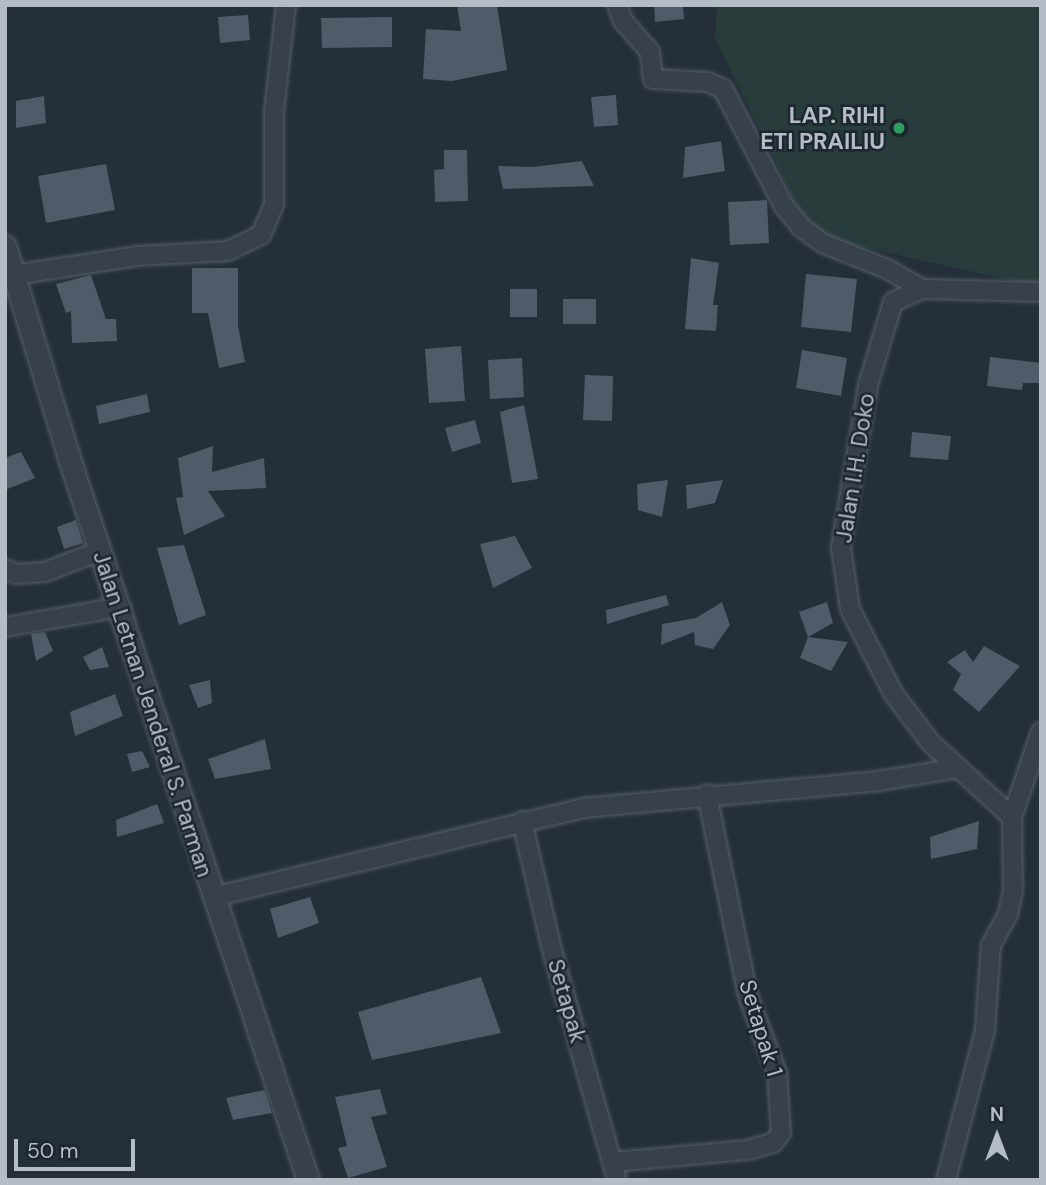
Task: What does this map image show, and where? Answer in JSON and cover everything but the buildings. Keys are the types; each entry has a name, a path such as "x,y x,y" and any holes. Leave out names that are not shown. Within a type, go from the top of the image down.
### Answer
{"street":[{"path":"14,275 137,256 228,251 261,235 274,205 274,112 286,5"},
{"path":"617,5 623,21 650,52 653,79 708,82 723,89 784,206 801,227 822,243 887,269 922,289"},
{"name":"Jalan Letnan Jenderal S. Parman","path":"5,246 100,551 121,607 213,897 308,1180"},
{"name":"Jalan I.H. Doko","path":"1012,817 930,743 908,713 860,635 850,609 841,547 868,385 885,315 893,302 922,289 1041,292"},
{"path":"5,569 17,574 45,572 100,551"},
{"path":"5,626 121,607"},
{"path":"946,1180 985,1030 991,945 1008,914 1013,890 1012,817 1041,732"},
{"path":"213,897 583,808 707,794 878,781 958,768"},
{"name":"Setapak 1","path":"615,1171 748,1150 773,1143 781,1133 777,1073 748,996 707,794"},
{"name":"Setapak","path":"522,821 552,950 615,1171"}],"green space":[{"name":"LAP. RIHI ETI PRAILIU","path":"717,5 1041,5 1041,282 1023,283 831,240 801,215 715,38"}],"place":[{"name":"LAP. RIHI ETI PRAILIU","path":"899,128"}]}
